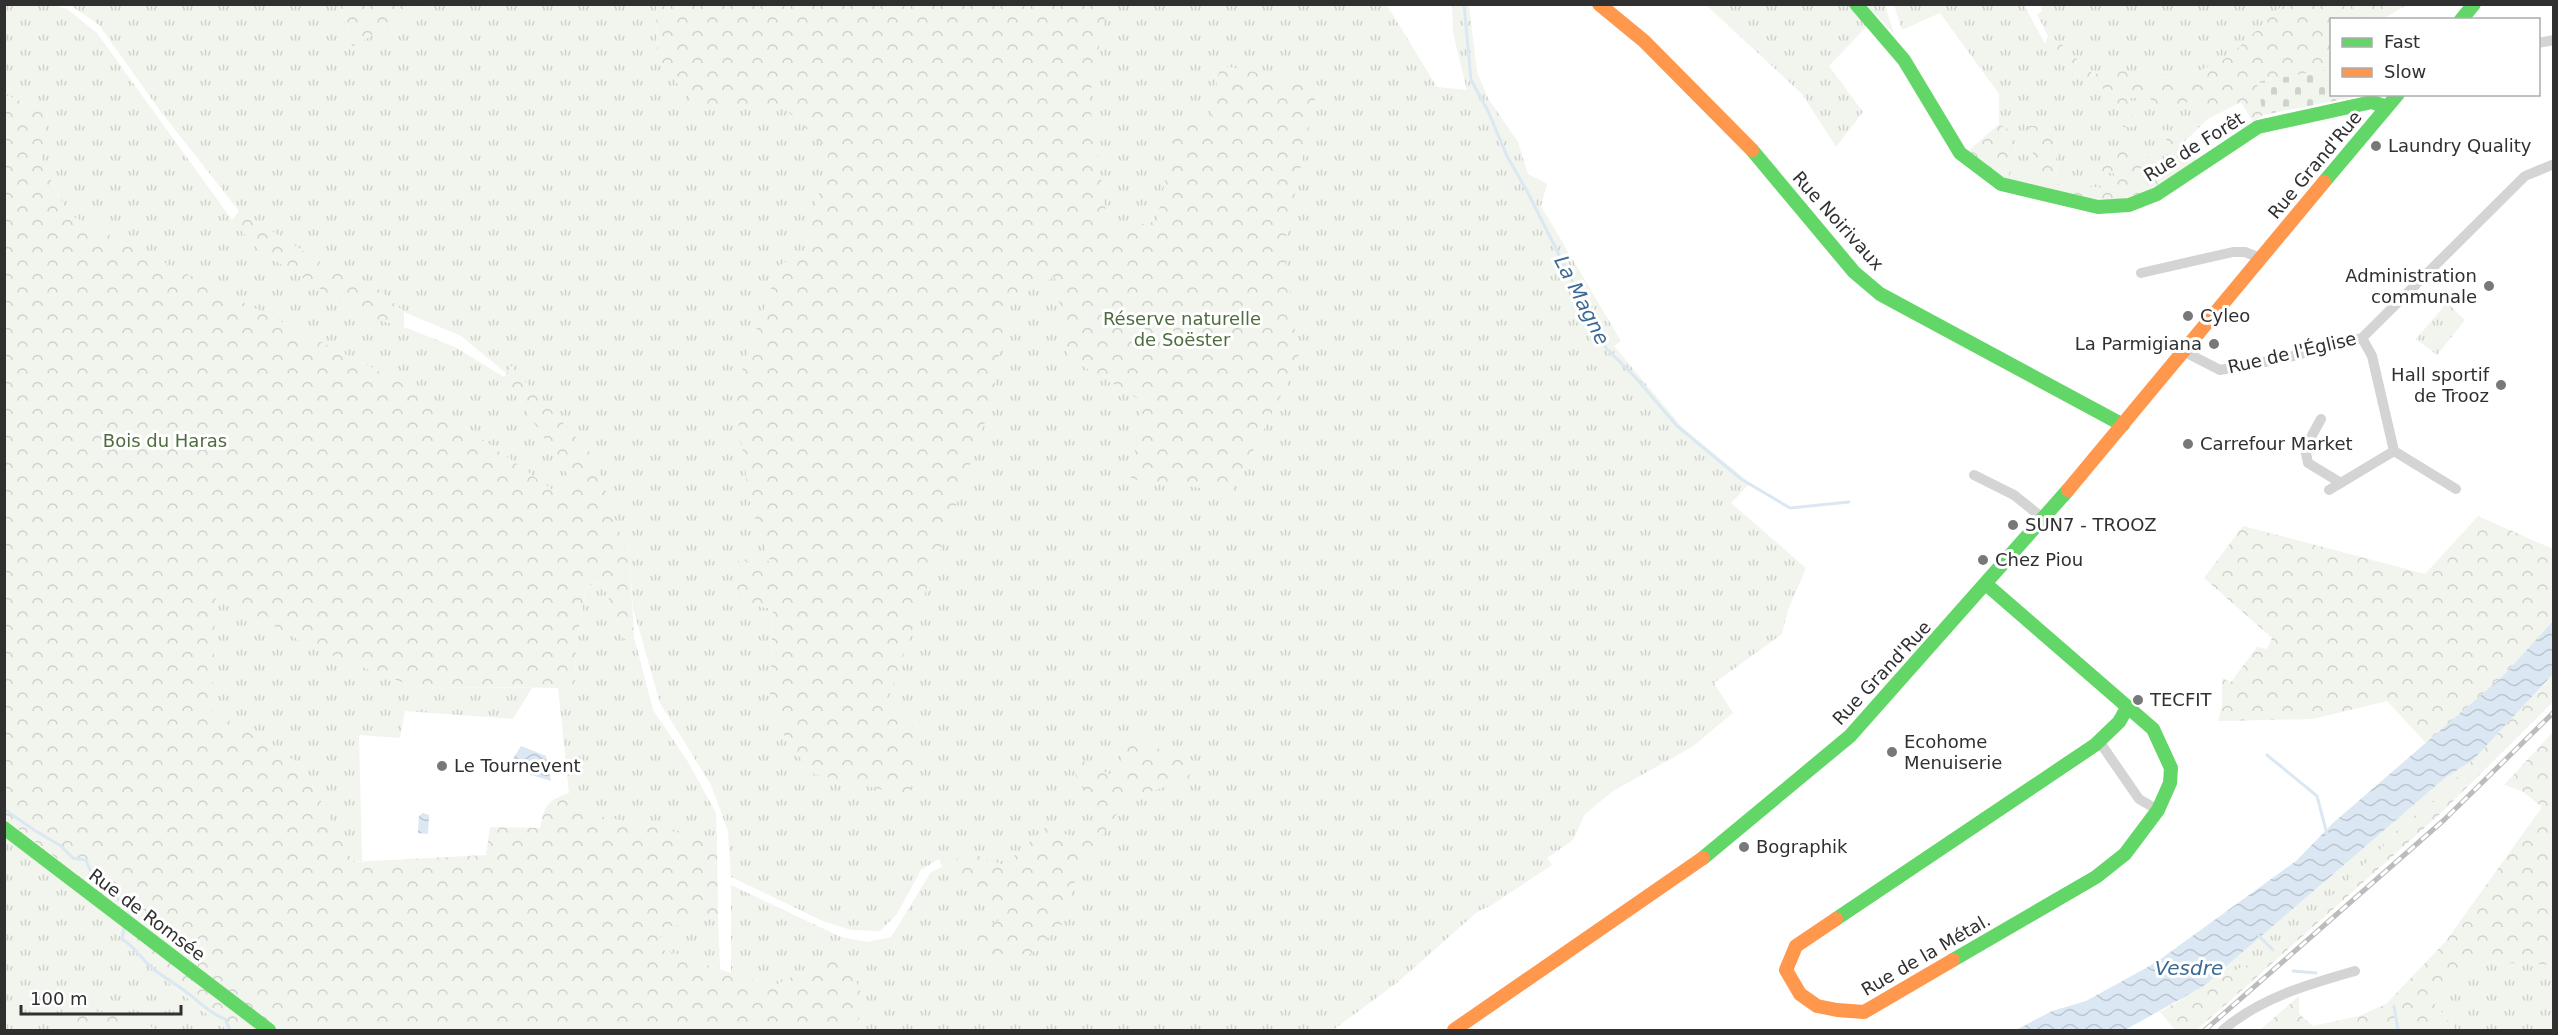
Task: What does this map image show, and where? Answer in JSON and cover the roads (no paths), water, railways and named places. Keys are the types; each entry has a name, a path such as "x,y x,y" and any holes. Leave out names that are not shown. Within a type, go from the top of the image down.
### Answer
{"street":[{"name":"Rue Noirivaux","path":"1599,4 1644,41 1742,138 1854,272 1880,294 2122,425"},
{"name":"Rue de Forêt","path":"1856,4 1904,60 1960,153 2001,184 2098,207 2129,204 2157,194 2258,128 2372,102 2387,107"},
{"path":"2463,18 2474,4"},
{"name":"Rue Grand'Rue","path":"1461,1028 1714,850 1850,736 2044,519 2396,96"},
{"name":"Rue de l'Église","path":"2183,351 2220,370 2286,358 2362,338 2525,176 2553,164"},
{"path":"2141,273 2233,252 2244,252 2260,258"},
{"path":"2362,338 2372,356 2394,451 2456,489"},
{"path":"2321,419 2305,448 2308,463 2341,483"},
{"path":"2329,490 2394,451"},
{"path":"1974,475 2014,495 2044,519"},
{"name":"Rue de la Métal.","path":"1987,585 2153,729 2171,768 2170,783 2158,810 2125,854 2096,877 1864,1012 1823,1010 1795,990 1786,970 1796,946 2099,741 2119,722 2127,708"},
{"path":"2099,741 2139,800 2158,810"},
{"name":"Rue de Romsée","path":"4,828 269,1030"},
{"path":"2223,1030 2238,1017 2277,997 2315,982 2355,971"}],"water":[{"name":"Vesdre","path":"2553,621 2553,674 2472,761 2446,777 2202,987 2125,1030 2016,1030 2052,1011 2086,1001 2155,963 2296,861 2333,823 2503,676"},
{"path":"521,746 546,756 551,781 512,769 509,765"},
{"path":"423,813 429,815 428,834 418,833 419,816"}],"waterway":[{"name":"La Magne","path":"1464,4 1471,80 1488,111 1507,156 1606,348 1636,378 1677,426 1741,479 1790,508 1849,502"},
{"name":"La Magne","path":"2267,755 2317,796 2327,834"},
{"path":"4,809 61,846 73,858 86,860 95,878 131,914"},
{"path":"124,928 122,939 152,968 213,1013 225,1019 230,1030"},
{"path":"2259,936 2273,950"},
{"path":"2293,971 2316,973"},
{"path":"2394,1006 2398,1030"}],"railway":[{"path":"2205,1030 2444,820 2554,712"}],"place":[{"name":"Laundry Quality","path":"2376,146"},
{"name":"Administration communale","path":"2489,286"},
{"name":"Cyleo","path":"2188,316"},
{"name":"La Parmigiana","path":"2214,344"},
{"name":"Hall sportif de Trooz","path":"2501,385"},
{"name":"Carrefour Market","path":"2188,444"},
{"name":"SUN7 - TROOZ","path":"2013,525"},
{"name":"Chez Piou","path":"1983,560"},
{"name":"TECFIT","path":"2138,700"},
{"name":"Ecohome Menuiserie","path":"1892,752"},
{"name":"Le Tournevent","path":"442,766"},
{"name":"Bographik","path":"1744,847"}],"park label":[{"name":"Réserve naturelle de Soëster","path":"1182,329"},
{"name":"Bois du Haras","path":"165,441"}]}
